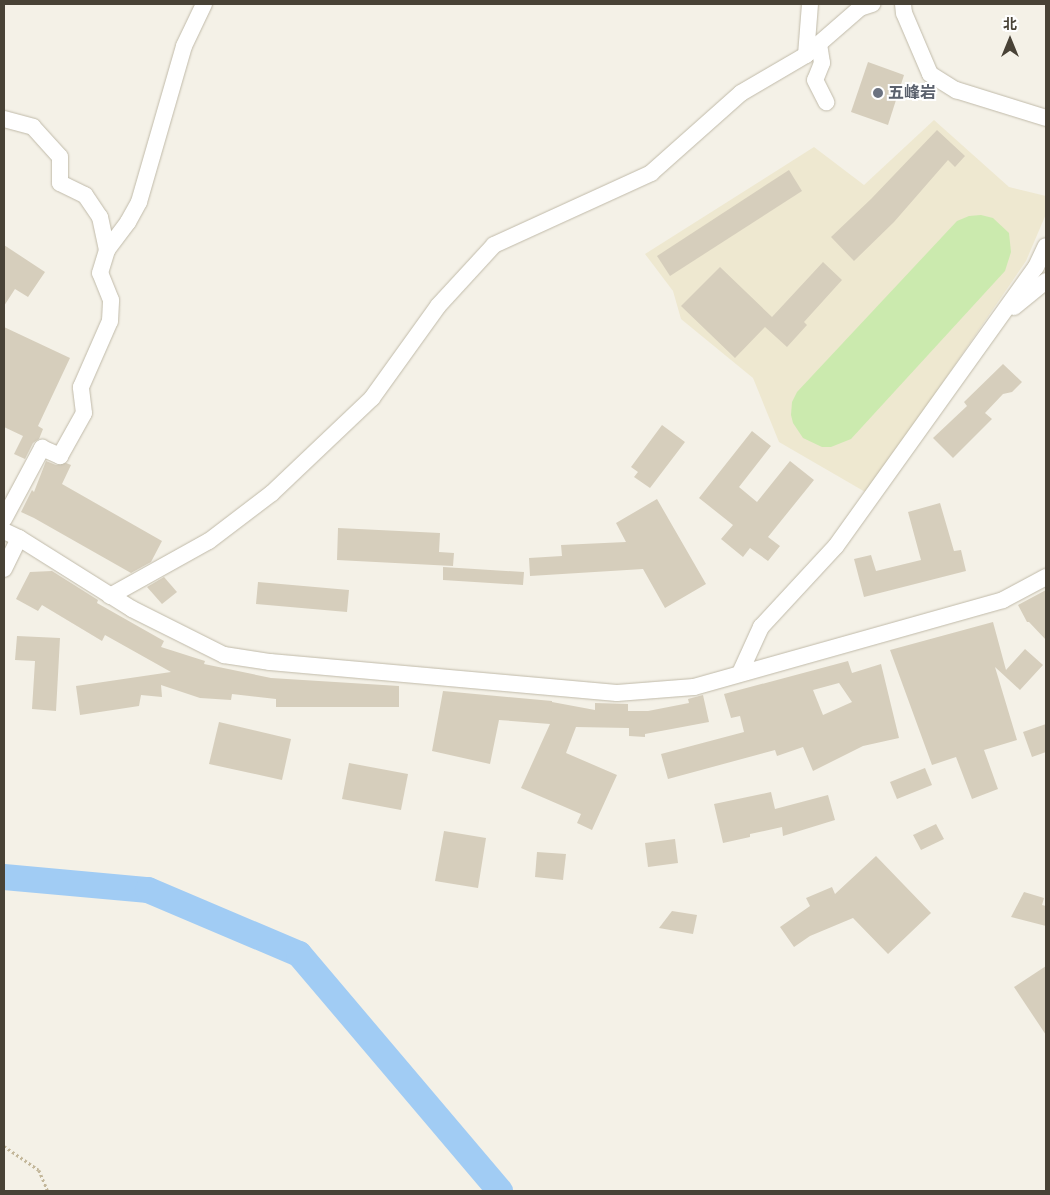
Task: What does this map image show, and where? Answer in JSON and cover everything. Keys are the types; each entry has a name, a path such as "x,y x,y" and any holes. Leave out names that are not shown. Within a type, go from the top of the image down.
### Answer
{"street":[{"path":"4,519 42,448 60,456 84,413 81,387 110,321 111,300 100,273 107,250 128,222 139,202 184,46 204,4"},
{"path":"806,55 810,4"},
{"path":"110,596 209,541 272,493 372,398 438,306 494,245 651,173 741,93 806,55 860,8 872,4"},
{"path":"903,4 904,13 930,74 956,90 1046,118"},
{"path":"819,44 822,63 815,80 826,102"},
{"path":"4,119 33,127 60,157 60,183 85,195 100,217 107,250"},
{"path":"740,673 761,627 836,546 1036,267 1046,246"},
{"path":"995,322 1046,280"},
{"path":"4,531 19,538 132,610 224,654 270,662 617,694 694,687 1003,600 1046,577"},
{"path":"4,569 19,538"}],"path":[{"path":"4,1146 39,1170 48,1191"}],"shaded area":[{"path":"934,120 1009,187 1046,196 1046,214 1026,261 867,493 779,442 753,378 681,319 673,291 645,254 814,147 864,185"}],"green space":[{"path":"981,215 993,218 1009,233 1011,252 1005,271 851,439 831,447 822,447 803,438 793,423 791,415 792,402 797,392 957,221 969,216"}],"building":[{"name":"五峰岩","path":"868,62 904,75 888,125 851,112"},
{"path":"937,130 965,156 955,167 948,160 894,222 854,261 831,237 871,199"},
{"path":"789,170 802,191 670,276 657,256"},
{"path":"4,245 45,272 28,297 15,289 4,306"},
{"path":"823,262 842,280 804,322 807,325 787,347 765,327 735,358 681,306 720,267 772,317"},
{"path":"4,327 70,358 38,426 43,429 39,439 33,443 25,459 14,454 23,436 4,427"},
{"path":"1003,364 1022,382 1012,392 1003,394 985,413 992,419 953,458 933,438 967,406 964,402"},
{"path":"662,425 685,442 650,488 634,477 638,472 631,467"},
{"path":"752,431 771,446 739,487 757,502 790,461 814,480 768,537 780,546 768,561 750,548 743,557 721,539 733,525 699,498"},
{"path":"46,461 56,465 66,463 71,465 62,484 162,541 151,562 131,573 21,512 32,490 34,492"},
{"path":"657,499 706,584 665,608 643,569 530,576 529,558 562,556 561,545 626,542 616,523"},
{"path":"940,503 954,551 961,550 966,571 864,597 854,559 871,555 876,571 921,560 908,512"},
{"path":"338,528 440,533 439,552 454,553 453,566 337,560"},
{"path":"443,567 524,572 523,585 443,580"},
{"path":"52,571 98,600 97,603 164,641 161,647 205,661 204,664 271,678 399,686 399,707 276,707 276,699 232,694 231,700 200,698 161,685 162,697 141,695 139,706 80,715 76,686 171,672 105,635 102,641 42,605 38,611 16,599 30,572"},
{"path":"164,577 177,592 162,604 147,587"},
{"path":"258,582 349,590 347,612 256,604"},
{"path":"1046,590 1046,640 1027,622 1018,605"},
{"path":"993,622 1006,670 1025,649 1043,665 1020,690 995,667 1017,740 984,750 998,789 972,799 956,757 932,765 890,650"},
{"path":"17,636 60,638 56,711 32,709 35,661 15,660"},
{"path":"848,661 852,673 881,664 899,738 863,746 813,771 803,747 777,756 775,750 668,779 661,754 744,732 740,716 731,718 724,694","holes":["839,683 852,702 823,715 813,690"]},
{"path":"443,691 552,701 595,710 595,703 628,704 628,711 648,711 689,703 688,699 703,695 709,722 645,734 645,737 629,736 629,728 576,727 566,753 617,775 592,830 577,823 581,814 521,788 550,724 499,720 490,764 432,751"},
{"path":"219,722 291,739 282,780 209,764"},
{"path":"1046,724 1046,752 1032,757 1023,732"},
{"path":"349,763 408,774 401,810 342,799"},
{"path":"925,768 932,785 897,799 890,782"},
{"path":"771,792 775,809 828,795 835,820 783,836 782,827 750,834 750,837 723,843 714,804"},
{"path":"936,824 944,839 921,850 913,835"},
{"path":"444,831 486,838 478,888 435,881"},
{"path":"675,839 678,863 648,867 645,843"},
{"path":"537,852 566,854 563,880 535,877"},
{"path":"876,856 931,913 888,954 853,918 810,936 794,947 780,927 810,906 806,898 832,887 835,894"},
{"path":"1024,892 1044,898 1042,905 1046,906 1046,926 1011,917"},
{"path":"672,911 697,915 693,934 659,928"},
{"path":"1046,966 1046,1035 1014,987"}],"waterway":[{"path":"4,877 148,890 299,954 500,1191"}],"place":[{"name":"五峰岩","path":"878,93"}]}
